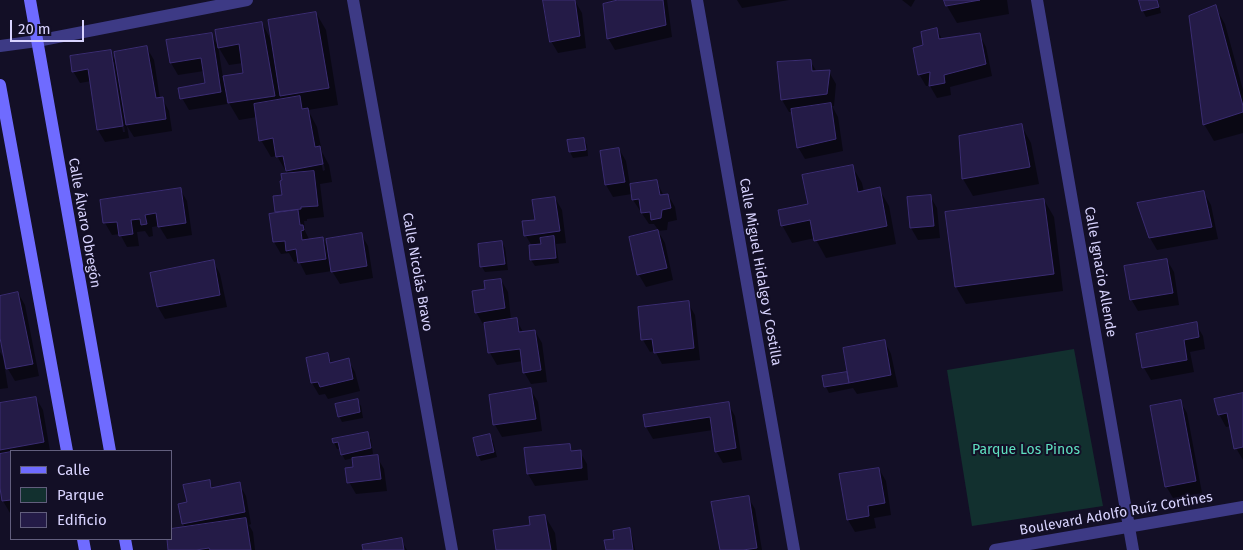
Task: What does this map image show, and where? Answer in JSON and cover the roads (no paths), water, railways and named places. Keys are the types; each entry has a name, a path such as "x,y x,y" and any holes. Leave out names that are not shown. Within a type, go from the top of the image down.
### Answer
{"street":[{"name":"Calle Álvaro Obregón","path":"30,0 110,450"},
{"path":"0,46 37,41 247,0"},
{"name":"Calle Nicolás Bravo","path":"353,0 452,550"},
{"name":"Calle Miguel Hidalgo y Costilla","path":"697,0 794,550"},
{"name":"Calle Ignacio Allende","path":"1037,0 1133,550"},
{"path":"0,85 67,450"},
{"name":"Boulevard Adolfo Ruíz Cortines","path":"995,550 1243,508"}],"park label":[{"name":"Parque Los Pinos","path":"1026,450"}]}
